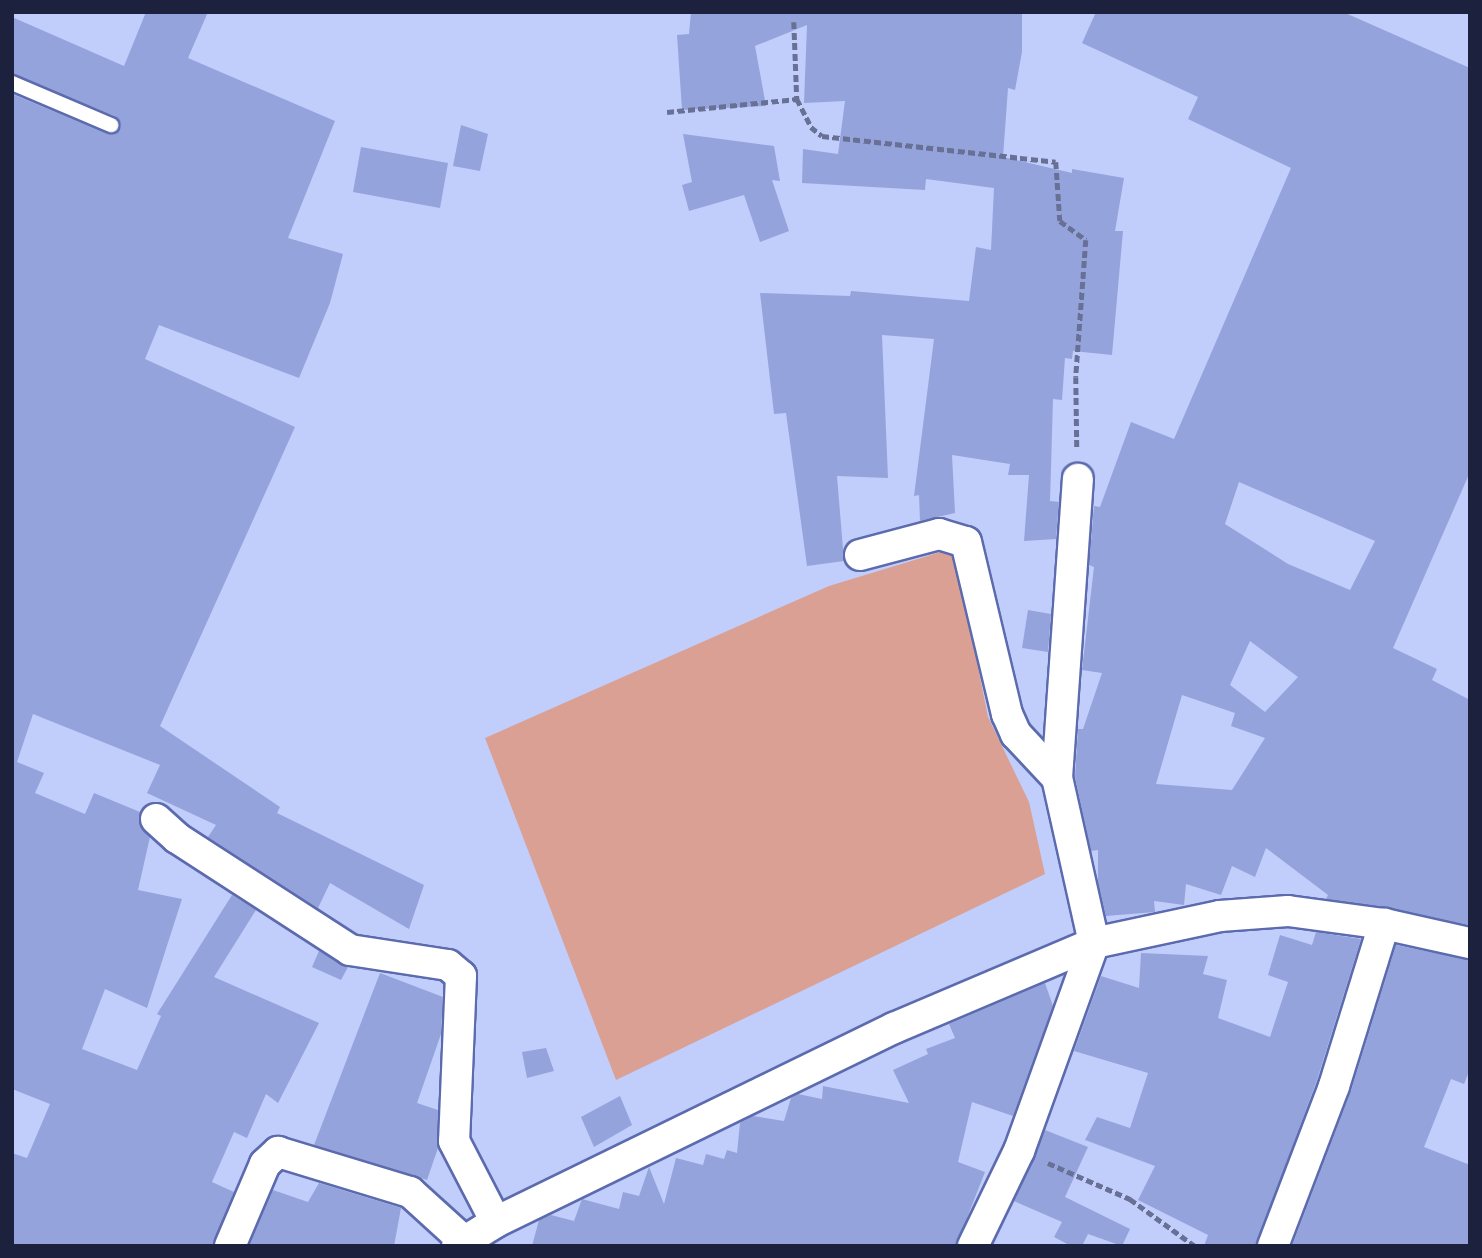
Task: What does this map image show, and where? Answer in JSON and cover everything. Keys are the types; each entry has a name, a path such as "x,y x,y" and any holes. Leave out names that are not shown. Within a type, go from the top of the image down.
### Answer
{"street":[{"path":"973,1246 1019,1151 1094,943 1057,778 1078,479"},
{"path":"860,555 939,534 966,542 1007,714 1016,734 1057,778"},
{"path":"156,819 177,838 350,950 448,965 461,976 454,1141 496,1222"},
{"path":"230,1246 265,1164 278,1153 410,1192 460,1244 496,1222 894,1028 1094,943 1251,912 1288,911 1384,924 1470,943"},
{"path":"1273,1246 1334,1086 1384,924"}],"lane":[{"path":"12,83 111,125"}],"path":[{"path":"794,22 797,99 811,127 831,138 1056,162 1060,221 1086,240 1076,376 1078,479"},
{"path":"667,112 797,99"},
{"path":"1019,1151 1102,1184 1153,1213 1195,1246"}],"shaded area":[{"path":"954,548 988,717 1029,802 1045,874 616,1080 485,738 829,586"}],"building":[{"path":"146,12 208,12 188,58 335,121 288,238 343,254 330,303 299,378 159,325 145,359 295,427 160,726 280,807 277,813 424,885 409,929 330,883 318,908 208,837 216,825 147,793 160,765 33,714 17,762 44,773 35,793 85,814 94,793 140,812 140,825 150,837 138,890 182,899 147,1008 105,989 82,1049 137,1070 161,1016 157,1014 232,895 256,910 214,977 319,1023 278,1103 266,1094 247,1138 234,1132 212,1182 234,1192 213,1246 12,1246 12,1153 27,1158 50,1104 12,1089 12,94 108,134 117,132 121,125 115,116 12,74 12,17 124,66"},
{"path":"691,12 1022,12 1022,52 1015,90 1008,88 1003,157 1072,173 1072,169 1124,178 1115,231 1123,231 1112,355 1073,351 1072,359 1065,358 1062,400 1053,399 1050,501 1059,502 1056,539 1024,541 1029,475 1008,475 1010,464 952,455 955,513 920,521 919,495 914,496 934,339 882,335 888,478 837,476 844,561 807,566 786,413 774,414 760,293 850,296 851,291 969,301 976,247 991,250 994,188 926,179 925,190 802,183 803,149 838,154 845,101 804,103 807,25 755,46 766,106 682,110 677,35 689,34"},
{"path":"1096,12 1343,12 1470,68 1470,472 1393,648 1437,669 1432,680 1470,700 1470,925 1326,899 1328,895 1266,848 1255,877 1232,866 1221,895 1186,884 1184,905 1154,901 1155,912 1106,916 1098,882 1098,850 1091,851 1075,777 1078,729 1083,729 1102,673 1082,670 1094,567 1089,565 1094,506 1100,507 1131,422 1174,439 1291,168 1188,119 1198,97 1082,43","holes":["1239,482 1375,541 1350,590 1288,564 1225,524","1250,641 1298,677 1265,712 1230,685","1182,695 1235,713 1231,726 1265,738 1232,790 1156,784"]},
{"path":"461,125 488,134 480,171 453,166"},
{"path":"683,134 774,146 780,181 772,180 789,231 760,242 744,195 689,211 682,185 692,182"},
{"path":"361,147 448,163 440,208 353,192"},
{"path":"1028,610 1051,614 1048,652 1022,648"},
{"path":"1316,932 1361,939 1317,1080 1256,1246 1204,1246 1208,1235 1138,1200 1155,1166 1085,1140 1097,1117 1130,1128 1148,1073 1074,1051 1101,976 1139,988 1141,953 1208,956 1203,974 1227,980 1218,1018 1270,1037 1288,982 1268,975 1280,935 1312,945"},
{"path":"1396,945 1470,960 1470,1069 1464,1084 1451,1079 1424,1147 1470,1165 1470,1246 1292,1246 1351,1091"},
{"path":"319,951 348,967 341,980 312,967"},
{"path":"380,973 443,997 441,1034 417,1103 438,1110 438,1148 427,1180 314,1145"},
{"path":"1045,983 1053,1006 1013,1116 972,1102 958,1162 985,1172 956,1246 532,1246 539,1220 551,1215 574,1221 582,1199 619,1209 623,1192 639,1196 649,1167 664,1204 676,1158 703,1165 706,1154 724,1159 727,1150 737,1153 740,1123 753,1116 784,1121 791,1098 798,1094 822,1099 823,1086 909,1103 893,1070 928,1054 926,1049 955,1038 949,1024"},
{"path":"546,1048 554,1071 527,1078 522,1052"},
{"path":"620,1096 632,1125 594,1147 581,1117"},
{"path":"1045,1130 1088,1147 1065,1197 1130,1229 1122,1246 1088,1234 1082,1246 1071,1246 1054,1237 1062,1222 1014,1201"},
{"path":"319,1183 401,1208 394,1246 249,1246 273,1190 308,1202"}]}
